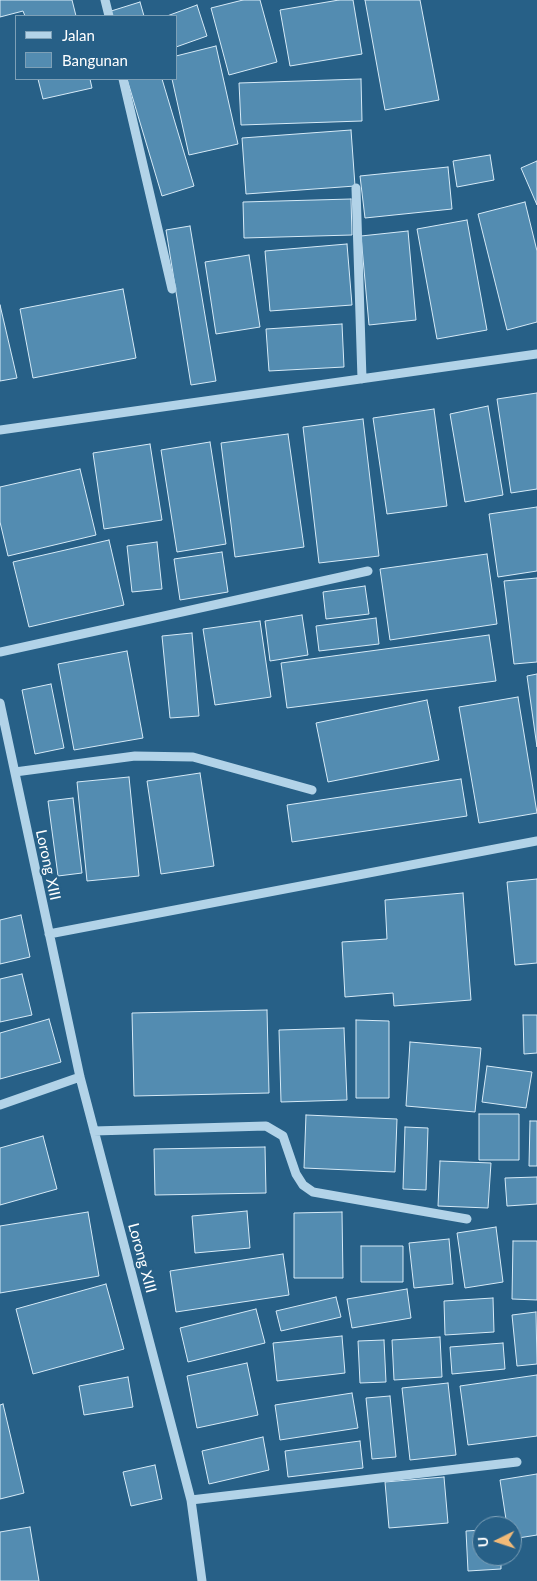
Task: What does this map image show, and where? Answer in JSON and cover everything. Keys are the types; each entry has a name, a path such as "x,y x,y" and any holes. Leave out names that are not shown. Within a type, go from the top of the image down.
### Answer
{"street":[{"path":"105,0 109,15"},
{"path":"123,80 172,289"},
{"path":"356,188 362,379"},
{"path":"0,430 537,354"},
{"path":"0,652 368,571"},
{"name":"Lorong XIII","path":"0,702 80,1077 191,1500 202,1581"},
{"path":"15,772 135,756 193,757 312,790"},
{"path":"48,934 537,841"},
{"path":"0,1105 80,1077"},
{"path":"94,1131 266,1126 275,1129 283,1136 296,1174 303,1185 313,1192 467,1220"},
{"path":"191,1500 517,1462"}],"building":[{"path":"0,0 72,0 76,15 25,15 23,11 0,17"},
{"path":"243,0 260,0 277,62 229,75 211,8"},
{"path":"339,0 353,0 362,54 290,66 280,10"},
{"path":"365,0 420,0 439,100 385,110"},
{"path":"140,2 144,15 109,15 108,12"},
{"path":"197,5 207,36 178,46 178,15 170,15"},
{"path":"216,46 238,144 189,155 172,80 178,80 178,56"},
{"path":"361,79 362,121 241,125 239,83"},
{"path":"38,80 90,80 92,88 43,99"},
{"path":"127,80 162,80 194,186 162,196"},
{"path":"351,130 355,186 246,194 242,138"},
{"path":"490,155 494,180 457,187 453,161"},
{"path":"537,161 537,205 521,168"},
{"path":"448,167 452,209 365,218 360,176"},
{"path":"351,199 352,235 244,238 243,202"},
{"path":"525,202 537,251 537,322 507,330 478,214"},
{"path":"467,220 487,330 437,339 417,229"},
{"path":"190,226 216,381 191,385 166,230"},
{"path":"408,231 416,320 369,325 361,236"},
{"path":"347,244 352,305 270,311 265,251"},
{"path":"249,255 260,327 216,334 205,262"},
{"path":"123,289 136,358 33,378 20,309"},
{"path":"0,305 17,378 0,381"},
{"path":"342,324 344,367 269,371 266,329"},
{"path":"537,393 537,489 511,493 497,399"},
{"path":"488,406 503,495 465,502 450,414"},
{"path":"434,409 447,506 387,514 373,418"},
{"path":"363,419 379,556 319,563 303,427"},
{"path":"288,434 304,547 235,557 221,443"},
{"path":"210,442 226,544 177,552 161,450"},
{"path":"150,444 162,520 104,529 93,453"},
{"path":"80,469 96,535 8,556 0,522 0,487"},
{"path":"537,507 537,571 498,577 489,514"},
{"path":"109,540 124,605 29,627 13,562"},
{"path":"157,542 162,589 132,592 127,546"},
{"path":"222,552 228,592 180,600 174,559"},
{"path":"487,554 497,624 390,640 380,569"},
{"path":"537,578 537,662 514,664 504,581"},
{"path":"365,586 369,614 326,619 323,592"},
{"path":"302,615 308,655 270,661 265,621"},
{"path":"376,618 379,644 319,651 316,626"},
{"path":"260,621 271,697 215,705 203,629"},
{"path":"192,633 199,716 170,718 162,636"},
{"path":"489,635 496,681 287,708 281,663"},
{"path":"127,651 143,738 74,750 58,664"},
{"path":"537,674 537,747 527,676"},
{"path":"51,684 64,748 35,754 22,690"},
{"path":"518,697 537,813 479,823 459,707"},
{"path":"427,700 439,760 328,782 316,723"},
{"path":"200,773 214,866 161,874 147,781"},
{"path":"129,777 139,876 87,881 77,782"},
{"path":"461,779 467,816 292,842 287,805"},
{"path":"73,798 82,873 58,876 48,801"},
{"path":"537,879 537,963 515,965 507,882"},
{"path":"463,893 471,1000 394,1006 393,993 345,997 342,942 387,939 385,900"},
{"path":"21,915 30,957 0,964 0,920"},
{"path":"22,974 32,1015 0,1022 0,979"},
{"path":"267,1010 269,1093 134,1096 132,1013"},
{"path":"523,1015 537,1015 537,1053 524,1054"},
{"path":"49,1019 61,1062 0,1079 0,1033"},
{"path":"356,1020 389,1021 389,1098 356,1098"},
{"path":"344,1028 347,1100 281,1102 279,1030"},
{"path":"410,1042 481,1048 475,1112 406,1106"},
{"path":"487,1066 532,1072 526,1108 482,1102"},
{"path":"479,1114 519,1114 519,1160 479,1160"},
{"path":"306,1115 397,1119 395,1172 304,1168"},
{"path":"530,1121 537,1121 537,1166 529,1166"},
{"path":"405,1127 428,1128 426,1190 403,1189"},
{"path":"43,1136 57,1189 0,1205 0,1148"},
{"path":"265,1147 266,1193 155,1195 154,1149"},
{"path":"440,1161 491,1163 488,1208 438,1206"},
{"path":"537,1177 537,1204 507,1206 505,1178"},
{"path":"247,1211 250,1248 195,1253 192,1216"},
{"path":"88,1212 99,1276 0,1293 0,1226"},
{"path":"342,1212 343,1278 294,1278 294,1213"},
{"path":"496,1227 503,1282 465,1288 457,1233"},
{"path":"449,1239 453,1284 414,1288 409,1243"},
{"path":"513,1241 537,1241 537,1300 512,1299"},
{"path":"361,1246 403,1246 403,1282 361,1282"},
{"path":"283,1254 289,1295 176,1312 170,1271"},
{"path":"106,1284 124,1349 33,1374 16,1309"},
{"path":"407,1289 411,1318 352,1328 347,1299"},
{"path":"336,1297 341,1317 281,1331 276,1311"},
{"path":"493,1298 494,1332 445,1335 444,1301"},
{"path":"256,1309 265,1343 188,1362 180,1328"},
{"path":"536,1312 537,1364 517,1366 512,1315"},
{"path":"342,1336 345,1373 277,1381 273,1343"},
{"path":"440,1337 442,1377 394,1380 392,1340"},
{"path":"384,1340 386,1382 360,1383 358,1341"},
{"path":"503,1343 505,1369 452,1374 450,1347"},
{"path":"247,1363 258,1415 197,1428 187,1376"},
{"path":"537,1375 537,1436 468,1445 460,1386"},
{"path":"128,1377 133,1407 84,1415 79,1386"},
{"path":"448,1383 456,1455 410,1460 402,1388"},
{"path":"352,1393 358,1428 280,1440 275,1405"},
{"path":"390,1396 396,1457 372,1459 366,1398"},
{"path":"3,1404 24,1493 0,1499 0,1405"},
{"path":"263,1437 269,1470 209,1484 202,1451"},
{"path":"360,1441 363,1468 288,1477 285,1451"},
{"path":"155,1465 162,1499 131,1506 123,1472"},
{"path":"537,1474 537,1535 522,1537 522,1516 505,1516 500,1480"},
{"path":"444,1477 448,1523 389,1528 385,1482"},
{"path":"30,1527 39,1581 0,1581 0,1532"},
{"path":"466,1531 472,1531 472,1566 501,1566 501,1569 468,1571"}]}
